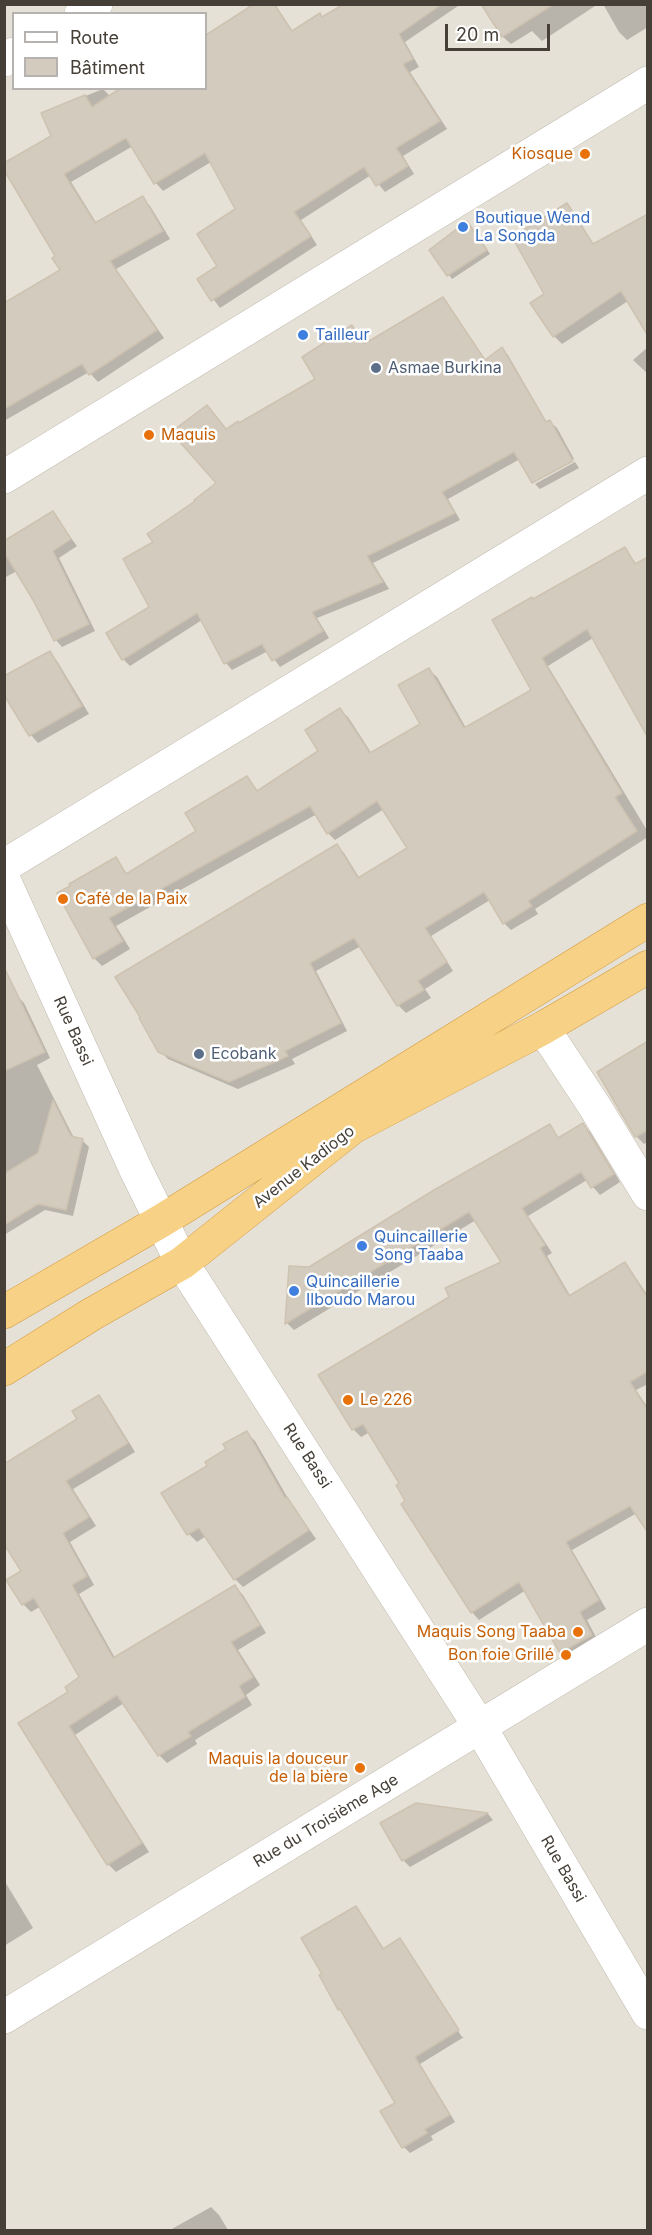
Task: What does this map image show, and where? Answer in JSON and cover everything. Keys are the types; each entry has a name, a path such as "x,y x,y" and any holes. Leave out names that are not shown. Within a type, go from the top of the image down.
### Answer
{"highway":[{"name":"Avenue Kadiogo","path":"4,1312 161,1221 648,920"},
{"name":"Avenue Kadiogo","path":"4,1369 182,1263 353,1127 543,1028 648,967"}],"street":[{"path":"4,477 648,83"},
{"path":"4,866 648,473"},
{"name":"Rue Bassi","path":"4,880 182,1263 480,1727 648,2013"},
{"path":"543,1028 648,1194"},
{"name":"Rue du Troisième Age","path":"4,2017 648,1624"}],"shaded area":[{"path":"5,5 647,5 647,2230 5,2230"}],"building":[{"path":"254,4 274,4 292,31 320,13 322,17 344,4 442,4 399,34 413,59 403,64 440,121 396,148 408,166 376,186 364,167 294,212 311,236 211,301 197,279 217,266 197,234 235,209 205,153 154,184 126,138 64,174 95,223 143,196 163,231 110,261 157,330 89,375 82,364 4,409 4,303 60,270 52,258 55,256 4,170 4,163 51,136 41,113 85,95 92,107 118,90 207,90 207,34"},
{"path":"481,4 554,4 502,37"},
{"path":"567,203 593,244 648,214 648,336 621,291 553,337 530,303 544,294 512,237"},
{"path":"467,221 487,250 447,276 429,250"},
{"path":"443,297 485,360 502,347 546,422 550,420 573,461 532,483 514,452 442,492 455,513 367,556 383,582 312,612 323,631 272,661 262,644 224,664 197,613 122,660 106,633 149,607 123,559 153,542 147,534 195,501 216,483 171,432 207,405 226,429 238,421 239,423 315,379 302,357 352,325 364,344"},
{"path":"53,511 71,539 53,551 89,624 54,641 4,552 4,541"},
{"path":"625,547 635,564 648,557 648,738 587,629 542,658 622,793 615,797 637,831 528,901 532,906 503,924 484,892 425,928 447,962 418,981 424,990 397,1006 354,938 310,963 341,1023 285,1051 288,1056 229,1082 158,1052 115,977 337,844 358,878 407,848 377,801 327,834 310,806 109,918 123,941 93,959 57,893 116,857 126,874 196,831 185,813 247,776 257,791 318,751 305,730 340,708 370,753 420,724 398,685 429,668 464,728 531,690 492,620"},
{"path":"50,651 82,706 29,736 4,695 4,676"},
{"path":"4,967 45,1052 4,1071"},
{"path":"648,1041 648,1130 635,1137 597,1072"},
{"path":"53,1100 71,1136 83,1139 66,1210 38,1204 4,1225 4,1174 38,1153"},
{"path":"583,1123 614,1174 591,1188 581,1172 522,1208 545,1245 540,1248 569,1296 625,1262 648,1299 648,1371 630,1382 648,1411 648,1533 630,1506 566,1542 599,1600 580,1612 592,1635 560,1653 519,1582 471,1613 401,1504 405,1501 396,1485 399,1483 363,1424 352,1430 318,1375 449,1297 445,1288 501,1262 469,1212 285,1324 289,1266 309,1267 434,1190 550,1124 558,1138"},
{"path":"99,1395 128,1443 66,1481 89,1517 63,1533 87,1576 72,1585 113,1658 235,1585 260,1625 231,1642 253,1677 239,1686 245,1697 188,1732 191,1736 158,1756 117,1695 69,1726 142,1843 107,1865 18,1723 68,1692 65,1687 79,1677 34,1598 22,1605 6,1580 21,1571 4,1544 4,1464 77,1419 72,1411"},
{"path":"247,1431 285,1498 287,1497 309,1530 234,1580 199,1528 187,1535 161,1493 207,1466 205,1462 226,1449 223,1444"},
{"path":"416,1803 488,1813 402,1861 380,1823"},
{"path":"356,1906 383,1949 400,1938 459,2030 415,2057 450,2115 425,2129 427,2133 402,2148 380,2111 395,2103 340,2009 338,2010 319,1975 322,1974 301,1938"}],"place":[{"name":"Kiosque","path":"585,154"},
{"name":"Boutique Wend La Songda","path":"463,227"},
{"name":"Tailleur","path":"303,335"},
{"name":"Asmae Burkina","path":"376,368"},
{"name":"Maquis","path":"149,435"},
{"name":"Café de la Paix","path":"63,899"},
{"name":"Ecobank","path":"199,1054"},
{"name":"Quincaillerie Song Taaba","path":"362,1246"},
{"name":"Quincaillerie Ilboudo Marou","path":"294,1291"},
{"name":"Le 226","path":"348,1400"},
{"name":"Maquis Song Taaba","path":"578,1632"},
{"name":"Bon foie Grillé","path":"566,1655"},
{"name":"Maquis la douceur de la bière","path":"360,1768"}]}
